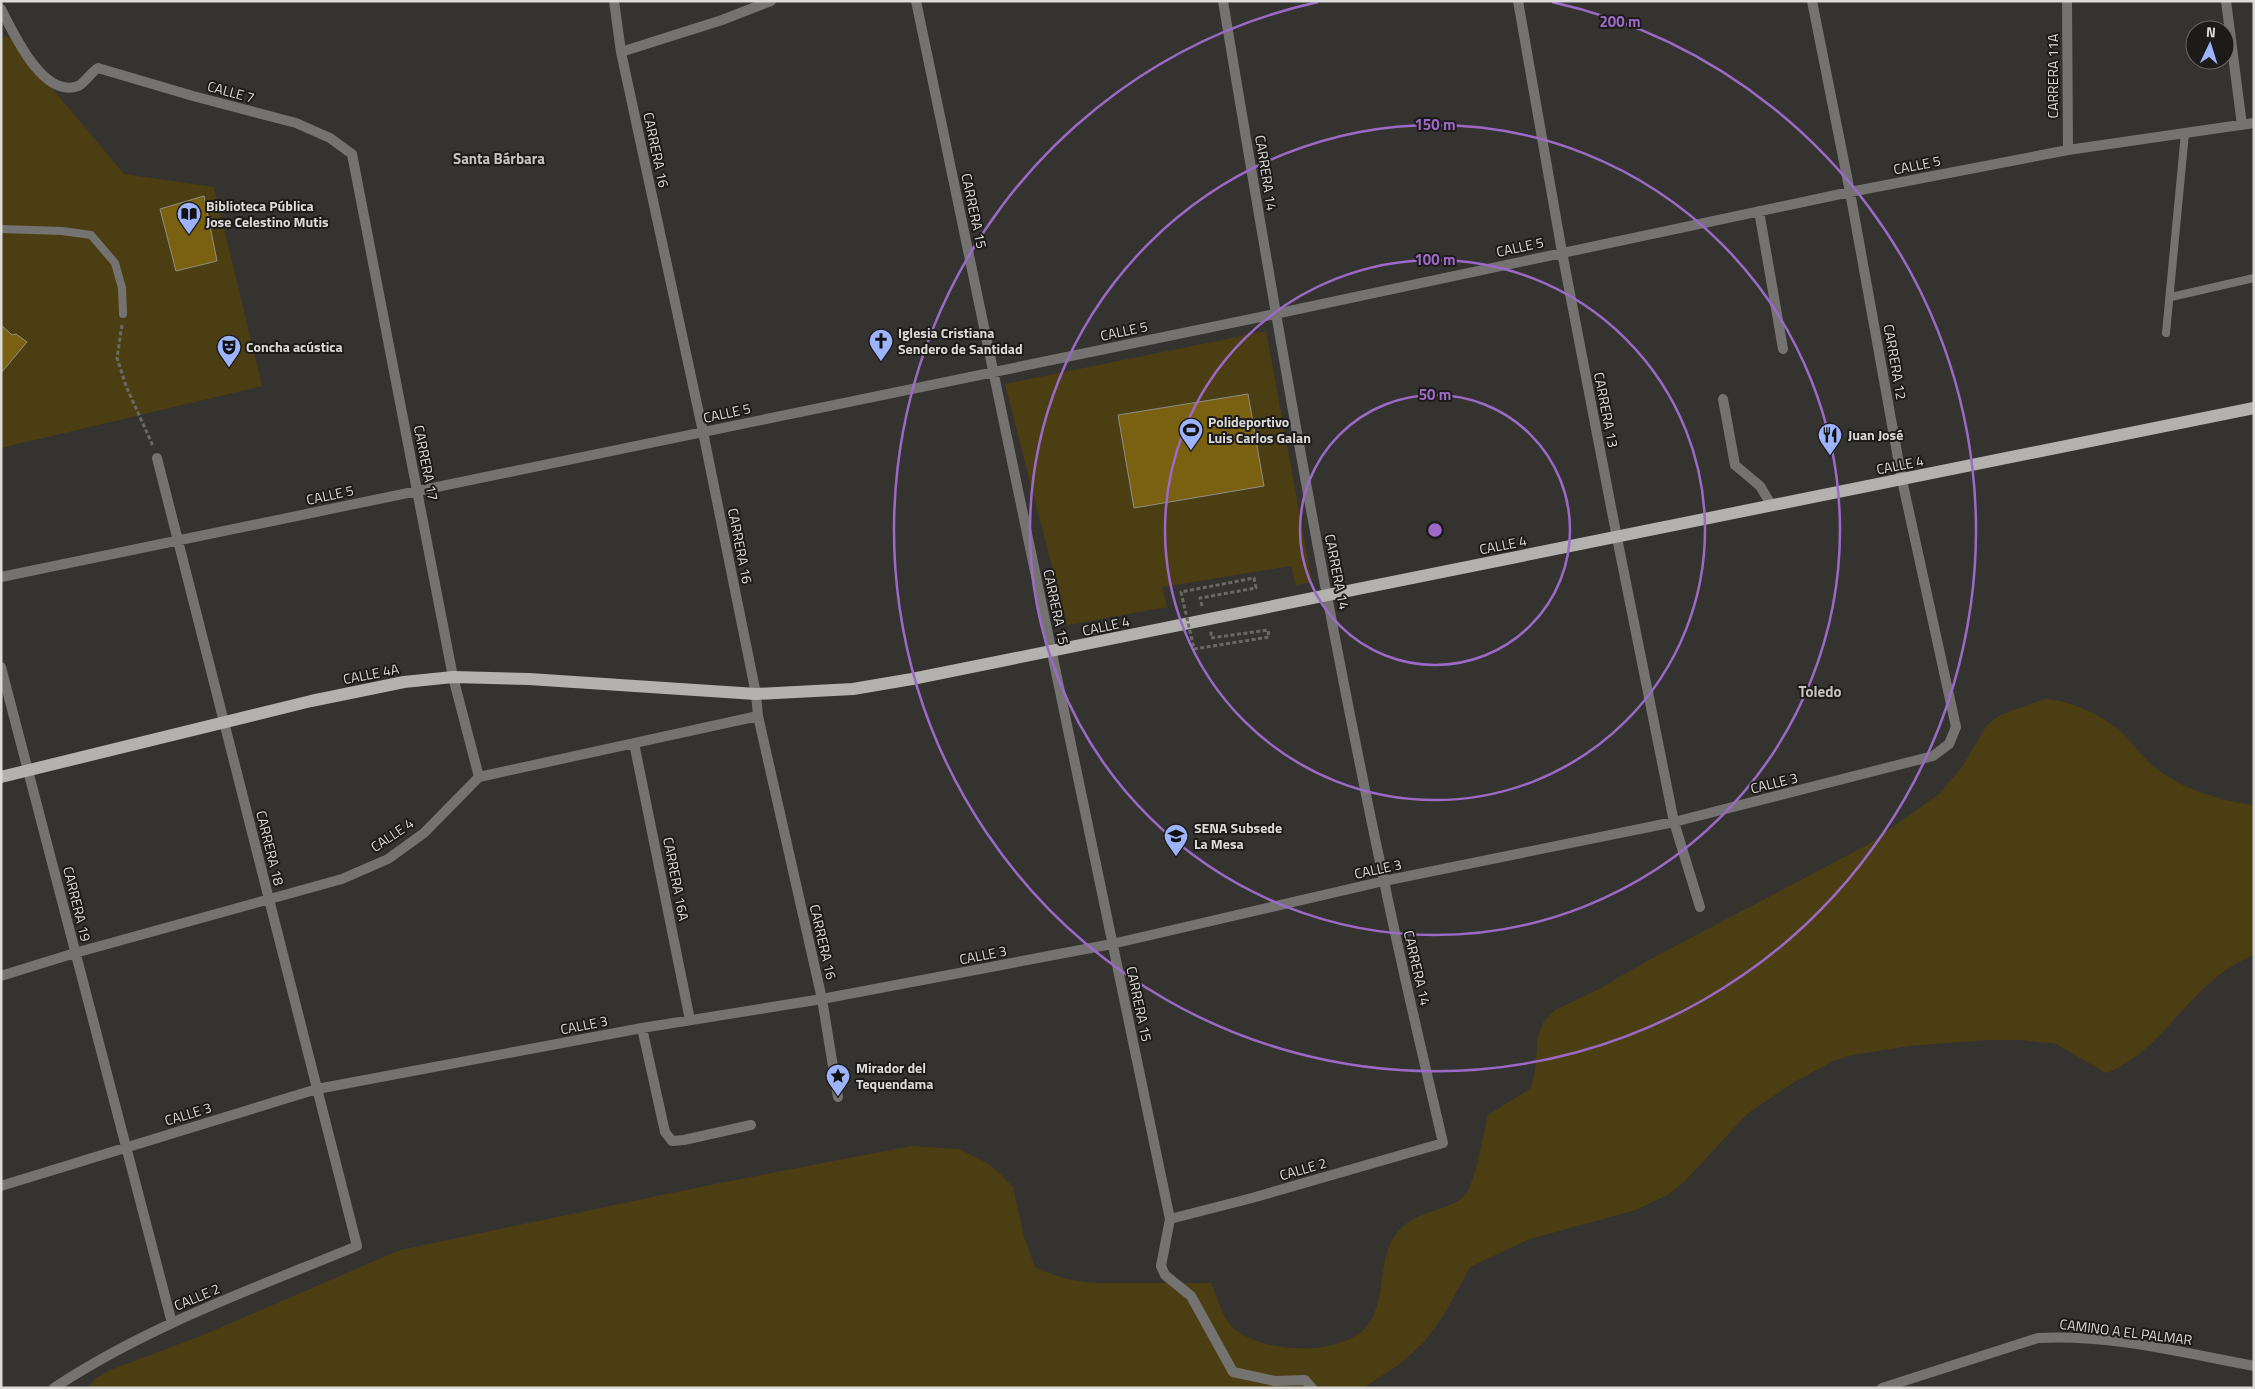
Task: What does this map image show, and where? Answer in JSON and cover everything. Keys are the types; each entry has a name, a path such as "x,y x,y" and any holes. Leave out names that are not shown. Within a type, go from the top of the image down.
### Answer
{"main road":[{"name":"CALLE 4","path":"756,694 854,688 912,680 2254,408"},
{"name":"CALLE 4A","path":"1,778 311,701 404,682 453,677 530,679 756,694"}],"street":[{"name":"CARRERA 16","path":"614,1 620,52 703,432 756,694 758,716 822,999 838,1097"},
{"path":"620,52 722,20 772,1"},
{"name":"CARRERA 15","path":"916,1 1170,1219"},
{"name":"CARRERA 14","path":"1223,1 1275,314 1327,596 1384,881 1443,1143"},
{"name":"CARRERA 13","path":"1518,1 1562,252 1674,822 1700,907"},
{"name":"CARRERA 12","path":"1812,1 1850,192 1902,480 1956,727"},
{"name":"CARRERA 11A","path":"2066,1 2068,150"},
{"path":"2226,1 2242,125"},
{"name":"CALLE 7","path":"1,10 26,56 51,83 67,89 81,85 89,74 98,68 296,124 330,138 352,154"},
{"name":"CALLE 5","path":"1,577 1275,314 1850,192 2068,150 2254,124"},
{"name":"CARRERA 17","path":"352,154 364,225 418,491 453,677 479,777"},
{"path":"1760,211 1783,349"},
{"path":"1723,399 1735,465 1760,486 1772,506"},
{"name":"CARRERA 18","path":"157,458 357,1246"},
{"name":"CARRERA 19","path":"1,667 172,1323"},
{"path":"479,777 758,716"},
{"name":"CALLE 3","path":"1,1186 317,1089 642,1028 822,999 1112,944 1384,881 1674,822 1933,756 1948,744 1956,727"},
{"name":"CARRERA 16A","path":"634,743 690,1020"},
{"name":"CALLE 4","path":"1,976 75,953 342,879 388,859 424,833 479,777"},
{"path":"642,1028 665,1132 672,1141 751,1125"},
{"name":"CALLE 2","path":"1170,1219 1252,1198 1443,1143"},
{"path":"1170,1219 1161,1266 1165,1275 1191,1296 1233,1372 1276,1381 1305,1380 1312,1388"},
{"name":"CALLE 2","path":"54,1388 84,1368 172,1323 357,1246"},
{"name":"CAMINO A EL PALMAR","path":"1882,1388 2038,1338 2063,1336 2153,1347 2254,1366"}],"lane":[{"path":"2166,333 2185,133"},
{"path":"1,229 91,235 115,263 122,288 123,314"},
{"path":"2171,296 2254,278"}],"path":[{"path":"123,314 117,358 126,386 157,458"},
{"path":"1202,606 1200,598 1256,588 1254,578 1181,592 1194,649 1270,637 1268,630 1211,638 1211,631"}],"shaded area":[{"path":"1,37 9,37 124,174 214,187 262,386 1,448"},
{"path":"1266,331 1312,582 1296,585 1291,566 1162,587 1167,607 1067,625 1005,384"},
{"path":"2045,699 2076,706 2097,715 2123,734 2153,766 2180,783 2204,794 2254,805 2254,955 2231,966 2212,981 2146,1048 2127,1062 2106,1073 2056,1044 2022,1040 1987,1040 1910,1046 1852,1055 1833,1061 1796,1081 1747,1114 1684,1182 1669,1194 1636,1210 1530,1239 1470,1267 1445,1313 1425,1341 1400,1364 1363,1388 87,1388 96,1378 110,1370 203,1335 400,1250 715,1184 911,1146 959,1149 989,1164 1001,1175 1013,1187 1024,1237 1035,1267 1043,1271 1073,1280 1097,1283 1211,1283 1227,1320 1236,1330 1249,1338 1266,1344 1306,1348 1327,1346 1345,1341 1360,1332 1371,1320 1376,1310 1389,1247 1402,1227 1411,1220 1458,1201 1469,1189 1476,1169 1488,1115 1531,1088 1535,1071 1538,1037 1544,1021 1555,1010 1601,988 1647,961 1869,844 1939,794 1962,767 1987,725 2000,715"}],"building":[{"name":"Biblioteca Pública Jose Celestino Mutis","path":"204,196 217,261 176,271 160,209"},
{"path":"1,325 12,335 16,334 27,342 1,373"},
{"name":"Polideportivo Luis Carlos Galan","path":"1248,394 1264,486 1134,508 1118,415"}],"place":[{"name":"Biblioteca Pública Jose Celestino Mutis","path":"189,235"},
{"name":"Iglesia Cristiana Sendero de Santidad","path":"881,362"},
{"name":"Concha acústica","path":"229,368"},
{"name":"Polideportivo Luis Carlos Galan","path":"1191,451"},
{"name":"Juan José","path":"1830,456"},
{"name":"SENA Subsede La Mesa","path":"1176,857"},
{"name":"Mirador del Tequendama","path":"838,1097"}],"district":[{"name":"Santa Bárbara","path":"499,159"},
{"name":"Toledo","path":"1820,692"}]}
